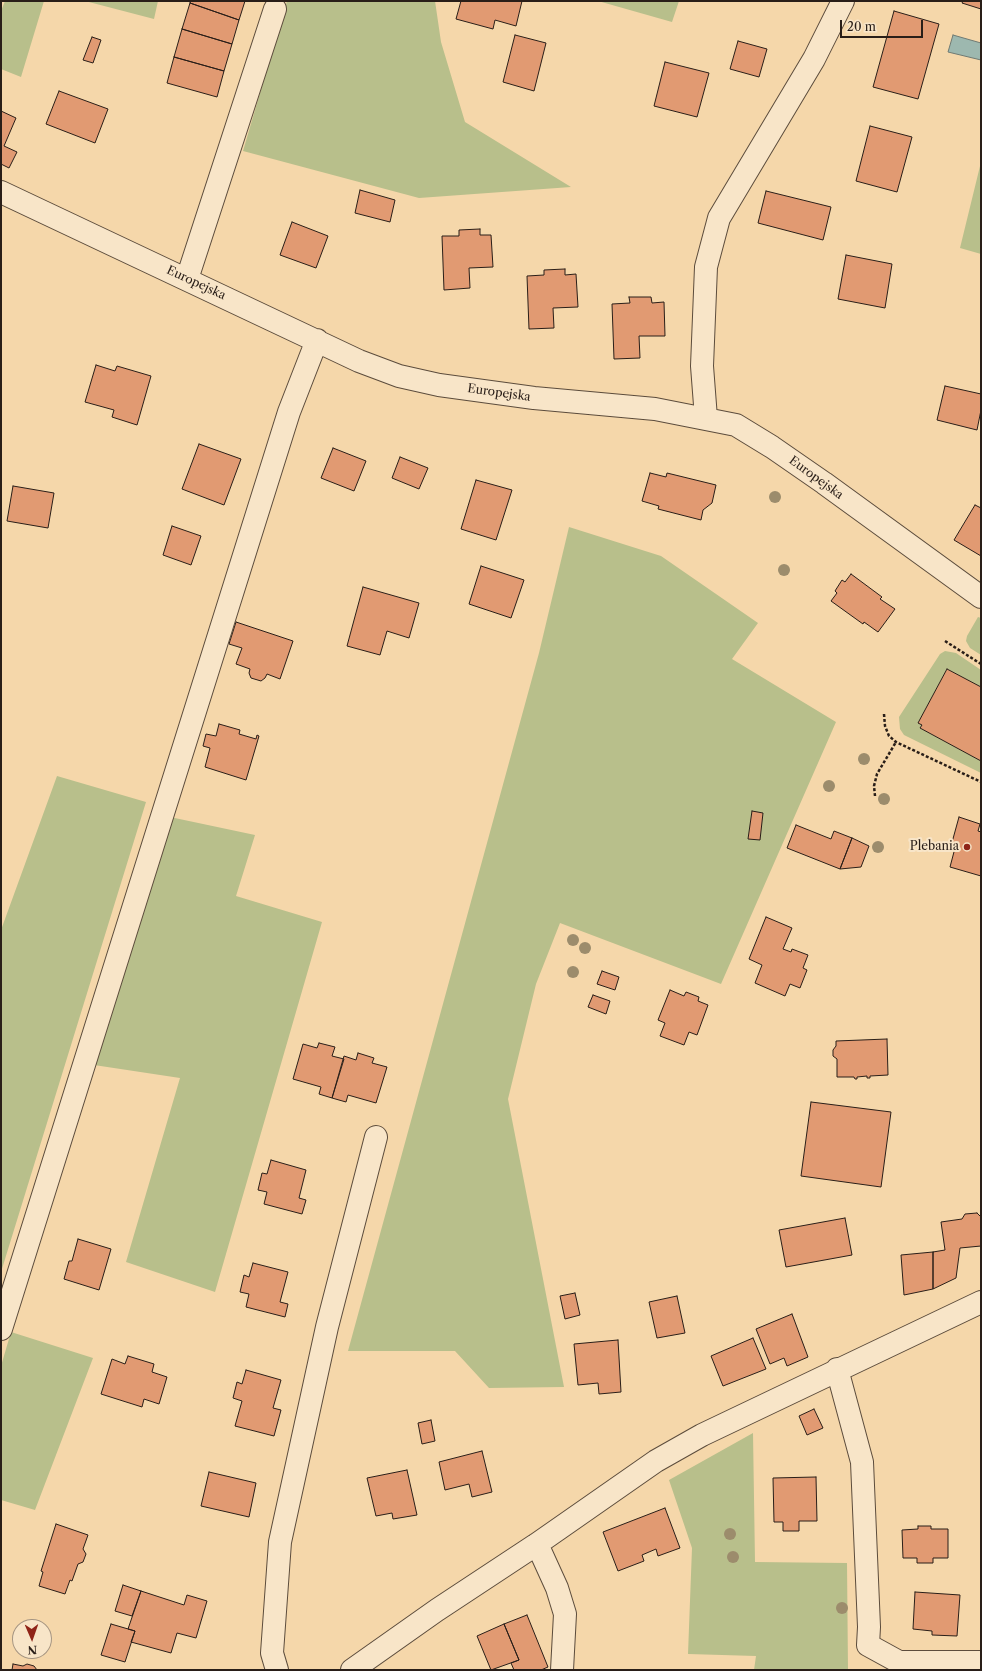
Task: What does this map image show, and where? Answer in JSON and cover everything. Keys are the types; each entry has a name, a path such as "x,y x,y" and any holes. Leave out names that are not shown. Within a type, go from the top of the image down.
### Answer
{"street":[{"path":"706,418 702,366 706,268 719,218 814,59 843,1"},
{"path":"187,279 275,9"},
{"name":"Europejska","path":"1,192 359,361 398,376 439,385 534,398 655,409 736,425 772,447 981,598"},
{"path":"1,1329 289,412 317,340"},
{"path":"277,1670 272,1653 280,1542 327,1326 376,1137"},
{"path":"352,1670 437,1610 538,1544 656,1461 695,1438 837,1369 981,1302"},
{"path":"837,1369 862,1462 869,1627 868,1645 899,1662 981,1662"},
{"path":"538,1544 557,1588 565,1614 562,1670"}],"path":[{"path":"945,641 981,664"},
{"path":"884,714 885,726 889,736 896,742 981,782"},
{"path":"875,796 874,786 877,774 896,742"}],"green space":[{"path":"5,1 44,1 21,77 1,69 1,11"},
{"path":"85,1 158,1 154,19"},
{"path":"287,1 435,1 441,42 465,122 571,187 419,198 243,151"},
{"path":"598,1 679,1 672,22"},
{"path":"981,162 981,254 960,248"},
{"path":"569,527 661,556 758,623 732,659 836,722 721,984 560,923 536,984 508,1099 564,1387 489,1388 455,1351 348,1351 539,653"},
{"path":"978,617 981,618 981,655 970,648 966,641 967,636"},
{"path":"945,651 956,653 981,670 981,687 947,669 918,723 922,725 920,728 981,761 981,773 904,735 900,729 899,717 940,654"},
{"path":"57,776 146,802 1,1272 1,930"},
{"path":"170,817 255,835 236,896 322,922 215,1292 126,1262 180,1078 94,1065"},
{"path":"11,1332 93,1358 35,1510 1,1500 1,1366"},
{"path":"753,1433 755,1562 847,1563 848,1670 754,1670 756,1656 688,1654 692,1548 669,1480"}],"water":[{"path":"953,35 981,43 981,60 948,52"}],"building":[{"path":"191,1 245,1 239,20 190,3"},
{"path":"461,1 522,1 516,26 495,20 493,29 456,19"},
{"path":"963,1 981,1 981,9 962,3"},
{"path":"190,3 239,20 232,44 182,29"},
{"path":"894,11 939,24 918,99 873,87"},
{"path":"182,29 232,44 224,71 174,57"},
{"path":"515,35 546,43 534,91 503,82"},
{"path":"92,37 101,40 93,63 83,60"},
{"path":"738,41 767,49 759,77 730,69"},
{"path":"174,57 224,71 217,97 167,83"},
{"path":"665,62 709,73 697,117 654,106"},
{"path":"59,91 108,109 95,143 46,124"},
{"path":"1,111 16,118 4,146 17,152 9,168 1,164"},
{"path":"870,126 912,137 897,192 856,181"},
{"path":"360,190 395,200 390,222 355,213"},
{"path":"766,191 831,207 823,240 758,223"},
{"path":"292,222 328,236 316,268 280,255"},
{"path":"480,229 480,235 491,235 493,267 469,268 470,288 444,290 442,236 459,236 459,230"},
{"path":"846,255 892,264 885,308 838,299"},
{"path":"565,269 565,275 576,274 578,307 553,308 554,328 529,329 527,276 544,275 544,270"},
{"path":"629,297 651,297 652,303 664,302 665,336 639,336 640,358 614,359 612,304 630,303"},
{"path":"96,365 115,371 117,366 151,376 137,425 112,417 114,410 85,402"},
{"path":"945,386 981,394 981,410 977,430 937,420"},
{"path":"199,444 241,459 224,505 182,489"},
{"path":"333,448 366,461 354,491 321,478"},
{"path":"400,457 428,468 419,489 392,478"},
{"path":"650,473 666,477 667,473 716,485 712,503 703,510 701,520 658,509 659,506 642,501"},
{"path":"476,480 512,490 496,540 461,529"},
{"path":"13,486 54,493 48,528 7,521"},
{"path":"975,505 981,508 981,556 954,540"},
{"path":"172,526 201,536 191,565 163,555"},
{"path":"481,566 524,580 511,618 469,604"},
{"path":"851,574 882,597 880,599 895,609 878,632 864,622 863,624 831,601 837,593 835,591 842,580 845,582"},
{"path":"363,587 419,603 409,638 387,631 380,655 347,646"},
{"path":"236,622 293,641 280,679 267,674 261,681 251,678 249,673 250,669 236,664 242,648 229,644"},
{"path":"947,669 981,687 981,761 920,728 922,725 918,723"},
{"path":"219,724 240,730 239,734 256,739 257,735 259,736 246,780 205,767 210,748 203,746 206,734 216,736"},
{"path":"752,811 763,813 760,840 748,839"},
{"name":"Plebania","path":"959,817 980,824 978,831 981,832 981,876 950,867 955,848 951,846"},
{"path":"796,825 831,839 834,831 852,838 840,869 787,848"},
{"path":"852,838 869,846 861,867 840,869"},
{"path":"766,917 792,928 783,949 791,952 792,949 808,955 803,968 807,970 800,988 790,984 785,996 755,983 762,965 749,959"},
{"path":"602,971 619,977 615,990 597,984"},
{"path":"670,990 684,996 686,992 699,997 698,1001 708,1005 697,1035 689,1032 684,1045 660,1036 665,1023 658,1020"},
{"path":"593,995 610,1001 606,1014 588,1007"},
{"path":"887,1039 888,1075 870,1076 870,1078 867,1078 867,1076 857,1077 857,1079 854,1077 837,1077 837,1059 833,1056 836,1041"},
{"path":"319,1043 335,1047 332,1056 344,1059 332,1098 319,1094 321,1087 293,1079 303,1044 317,1048"},
{"path":"358,1053 374,1058 372,1063 387,1067 376,1103 348,1095 346,1102 332,1098 344,1056 356,1060"},
{"path":"811,1102 891,1112 881,1187 801,1176"},
{"path":"271,1160 306,1170 299,1198 306,1200 302,1214 264,1204 267,1192 258,1190 262,1173 267,1174"},
{"path":"977,1213 981,1217 981,1246 960,1248 956,1278 933,1289 933,1252 945,1250 941,1222 962,1219 965,1214"},
{"path":"845,1218 852,1255 786,1267 779,1230"},
{"path":"78,1239 111,1249 99,1290 64,1279 69,1261 72,1261"},
{"path":"933,1252 933,1289 904,1295 901,1255"},
{"path":"253,1263 288,1272 280,1302 288,1304 285,1317 246,1307 249,1294 240,1292 244,1275 249,1277"},
{"path":"575,1293 580,1315 565,1319 560,1296"},
{"path":"677,1296 685,1333 657,1338 649,1302"},
{"path":"792,1314 808,1357 787,1366 784,1358 770,1364 756,1329"},
{"path":"753,1338 766,1369 723,1386 711,1356"},
{"path":"618,1340 621,1392 599,1394 598,1383 578,1385 574,1344"},
{"path":"128,1356 154,1364 152,1372 167,1377 159,1404 144,1399 142,1407 101,1394 112,1359 125,1364"},
{"path":"246,1370 281,1380 273,1408 281,1410 274,1436 235,1426 242,1401 233,1398 237,1382 242,1384"},
{"path":"814,1409 823,1428 807,1435 799,1416"},
{"path":"431,1420 435,1441 422,1444 418,1423"},
{"path":"482,1451 492,1492 472,1497 469,1484 445,1490 439,1462"},
{"path":"407,1470 417,1515 393,1519 392,1513 376,1516 367,1478"},
{"path":"209,1472 256,1483 249,1517 201,1506"},
{"path":"816,1477 817,1521 799,1521 799,1531 783,1531 783,1522 774,1522 773,1478"},
{"path":"665,1508 680,1548 658,1556 656,1549 642,1555 644,1561 618,1571 603,1532"},
{"path":"56,1524 88,1535 83,1549 86,1554 83,1562 78,1564 72,1581 70,1580 65,1594 39,1586 43,1572 41,1571"},
{"path":"918,1526 931,1526 931,1529 948,1529 948,1558 933,1558 933,1563 917,1563 917,1558 903,1558 902,1530 918,1529"},
{"path":"123,1585 141,1591 132,1616 115,1611"},
{"path":"141,1591 184,1605 187,1595 207,1601 196,1638 177,1633 171,1653 131,1642 135,1631 128,1629"},
{"path":"915,1592 960,1595 957,1636 932,1635 932,1631 913,1629"},
{"path":"527,1615 548,1667 541,1670 514,1670 511,1663 519,1660 504,1624"},
{"path":"111,1624 135,1631 125,1662 101,1655"},
{"path":"504,1624 519,1660 491,1670 477,1636"},
{"path":"13,1664 23,1666 27,1664 34,1666 37,1670 12,1670"}],"place":[{"name":"Plebania","path":"967,847"}]}
